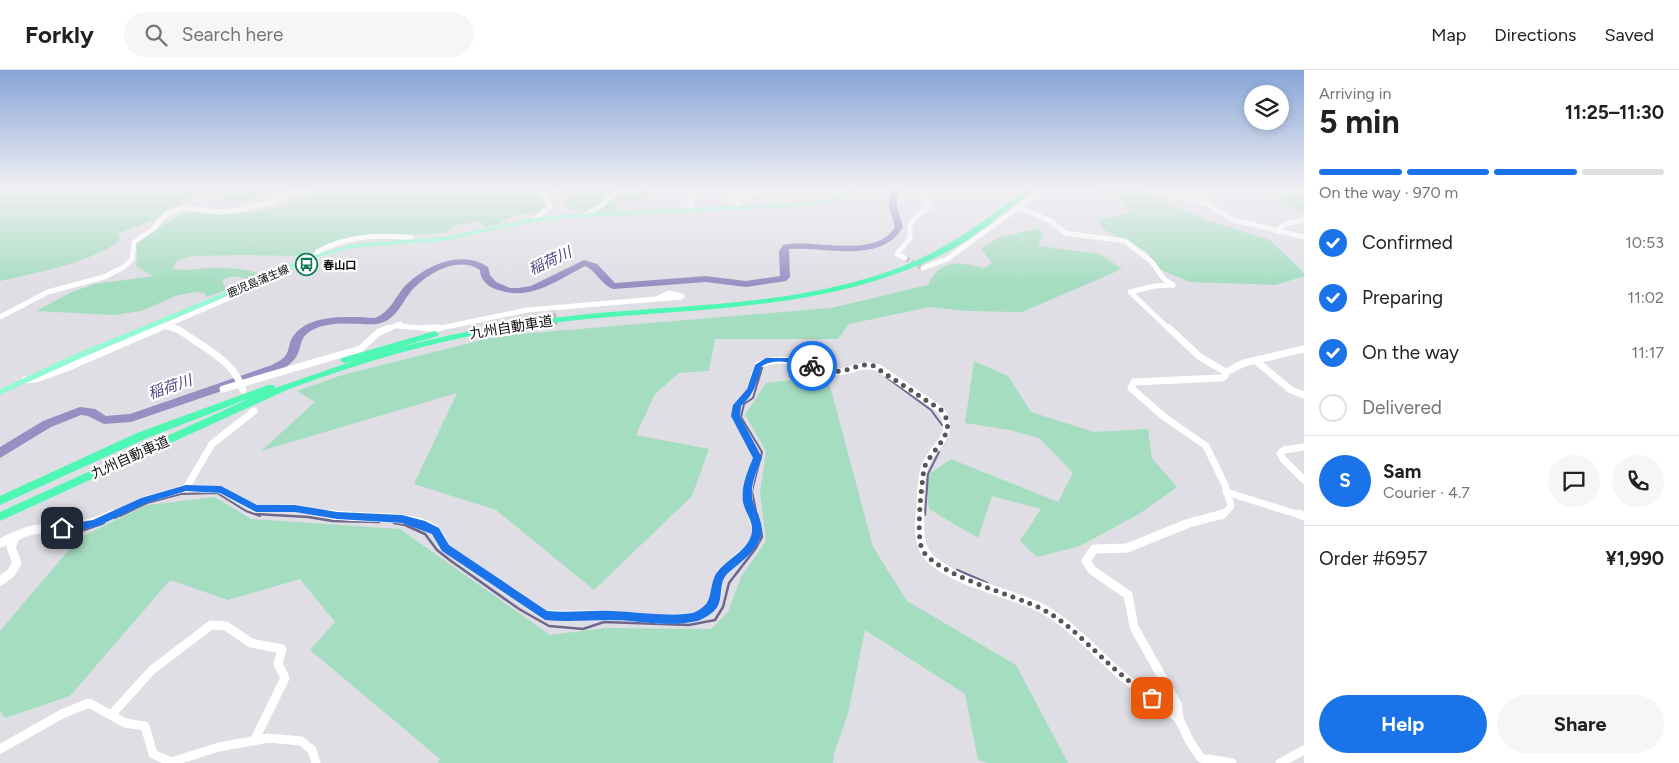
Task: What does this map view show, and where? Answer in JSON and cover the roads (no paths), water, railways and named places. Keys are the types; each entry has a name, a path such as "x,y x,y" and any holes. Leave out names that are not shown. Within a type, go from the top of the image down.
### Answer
{"highway":[{"name":"九州自動車道","path":"0,501 81,462 188,417 315,371 400,343 469,327 516,319 577,311 769,295 819,286 864,276 915,258 957,237 978,221"},
{"name":"九州自動車道","path":"0,518 256,400 319,375 439,340 507,326 579,316 753,302 806,294 863,281 899,270 941,252 989,221"}],"main road":[{"name":"鹿児島蒲生線","path":"0,392 24,380 316,256 352,246 443,239 527,221"}],"street":[{"path":"1,316 48,292 100,277 123,267 134,256 134,242 152,229 158,221"},
{"path":"905,258 897,254 910,238 909,228 913,221"},
{"path":"923,268 947,259 999,221"},
{"path":"1051,221 1065,233 1112,238 1125,242 1152,262 1164,279 1173,285 1142,288 1130,291 1130,293 1200,358 1226,372"},
{"path":"1239,221 1304,238"},
{"path":"1276,231 1280,226 1293,221"},
{"path":"24,380 36,379 64,369 228,298 229,293"},
{"path":"223,390 242,387 281,371 360,349 379,332 400,324 397,326 436,329 527,310 656,298"},
{"path":"164,326 184,331 220,355 238,376 242,387"},
{"path":"1178,718 1178,704 1134,627 1128,595 1092,570 1086,561 1094,549 1127,548 1189,523 1222,516 1231,506 1216,464 1206,446 1163,416 1131,387 1134,382 1221,378 1226,376 1226,372 1238,364 1304,349"},
{"path":"0,543 31,530 77,528 95,523 144,500 186,488 221,490 256,509 295,508 337,516 402,519 421,524 436,531 446,548 545,615 564,617 610,615 677,619 697,617 706,612 715,601 715,589 721,574 752,545 756,536 755,519 748,503 747,484 758,458 736,416 737,405 747,397 758,365 768,359 793,360 827,371 838,372 865,364 872,365 941,410 946,416 948,425 945,438 928,458 924,468 918,537 923,552 948,570 973,582 1020,598 1059,620 1121,675 1178,718 1190,742 1201,758 1213,763"},
{"path":"1255,360 1290,390 1304,395"},
{"path":"186,488 212,444 254,411"},
{"path":"1304,447 1284,450 1280,453 1304,480"},
{"path":"1226,492 1304,516"},
{"path":"0,581 18,564 11,547 16,536"},
{"path":"111,715 160,664 211,625 226,626 251,643 282,649 278,664 285,678 254,741"},
{"path":"0,749 62,714 89,703 125,723 146,726 153,754 171,762 219,747 268,738 301,741 312,750 316,763"},
{"path":"1280,763 1304,750"},
{"path":"1201,758 1232,763"}],"waterway":[{"name":"稲荷川","path":"0,453 47,424 80,411 91,412 104,420 131,418 276,368 286,362 292,355 296,340 304,331 313,326 334,321 377,321 389,315 407,290 419,279 437,268 458,261 477,263 485,269 485,275 492,284 509,291 534,288 584,263 594,266 613,286 706,279 746,284 783,279 785,277 784,251 786,247 867,247 890,239 899,227 897,221"},
{"path":"757,516 752,491 762,452 741,417 744,404 753,398 763,365"},
{"path":"886,377 931,410 942,425"},
{"path":"925,515 928,474 939,452"},
{"path":"120,516 147,503 181,494 217,493 246,511 260,516"},
{"path":"115,518 122,514"},
{"path":"256,514 308,517 333,521 379,522"},
{"path":"757,514 760,526"},
{"path":"57,532 78,532 104,523"},
{"path":"394,523 405,525 425,534 437,550 451,561 519,609 549,626 583,629 604,622 689,625 715,620 723,607 729,583 756,548 762,537 761,530"},
{"path":"957,570 987,583"}],"tunnel":[{"path":"905,258 923,268"},
{"path":"552,306 556,325"}],"place":[{"name":"春山口","path":"307,265"}]}
